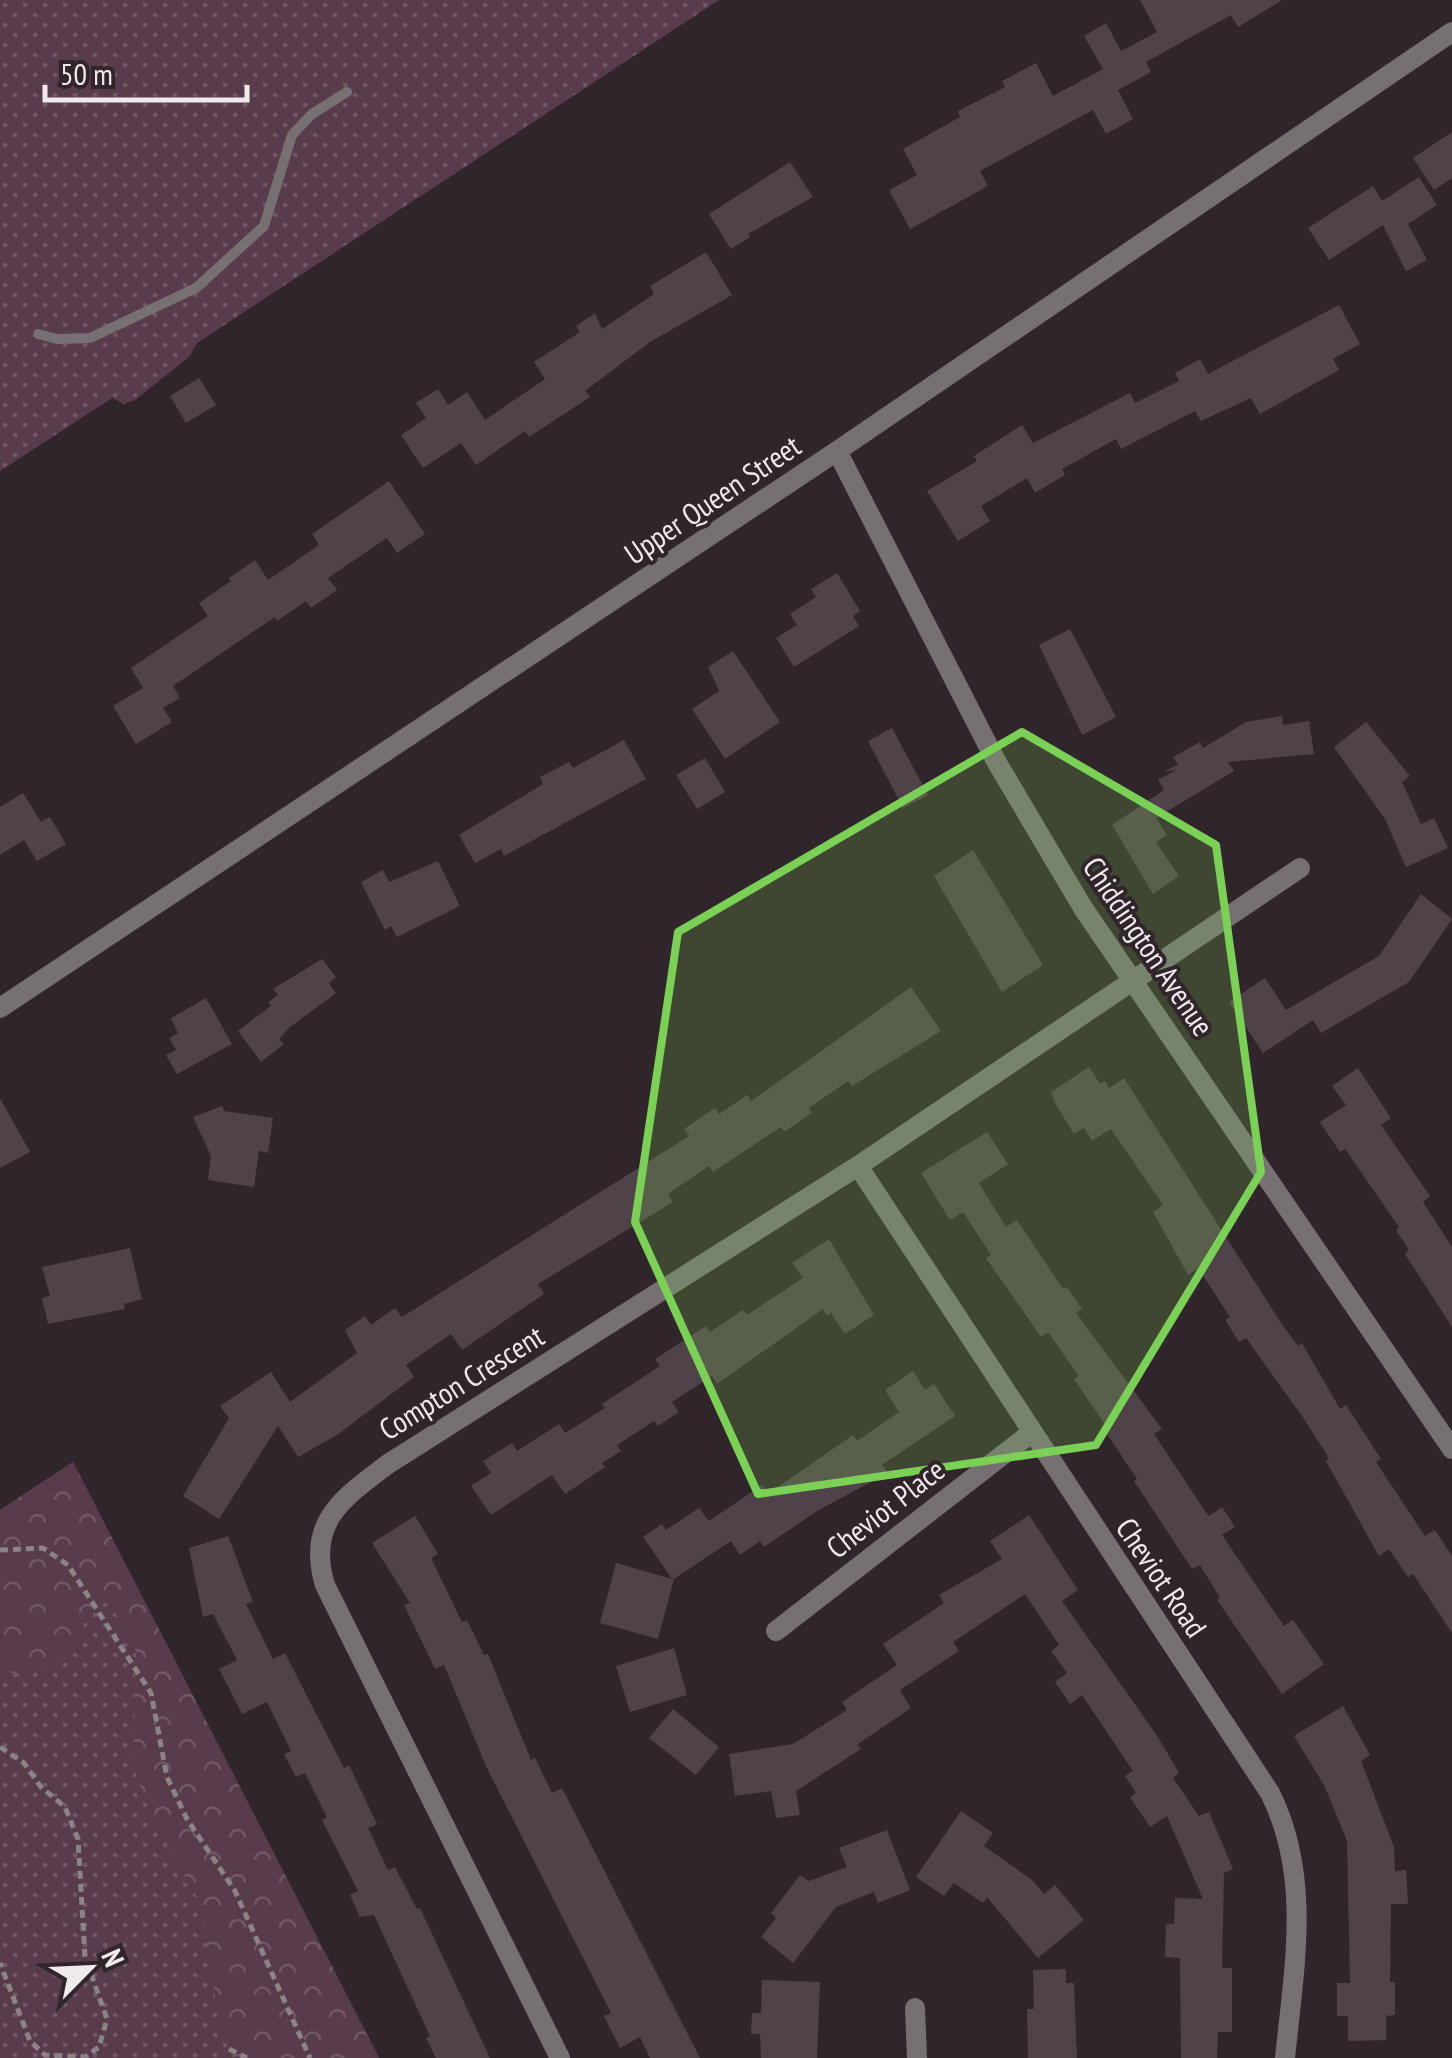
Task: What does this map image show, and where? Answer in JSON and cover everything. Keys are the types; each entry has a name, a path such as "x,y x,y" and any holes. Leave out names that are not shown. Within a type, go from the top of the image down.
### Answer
{"street":[{"name":"Upper Queen Street","path":"0,1008 837,451 1452,32"},
{"name":"Chiddington Avenue","path":"837,451 996,761 1083,908 1136,980 1452,1449"},
{"name":"Compton Crescent","path":"560,2058 325,1585 318,1561 323,1527 343,1498 388,1464 858,1166 1300,868"},
{"name":"Cheviot Road","path":"858,1166 1270,1793 1287,1826 1297,1887 1286,2058"},
{"name":"Cheviot Place","path":"776,1631 1031,1433"},
{"path":"915,2008 917,2058"}],"lane":[{"path":"38,334 90,338 196,288 264,226 271,212 280,161 300,125 347,92"}],"path":[{"path":"0,1550 43,1548 68,1565 151,1693 167,1777 187,1818 235,1891 310,2058"},
{"path":"0,1748 24,1763 41,1787 65,1807 78,1839 85,1957 107,2019 99,2047 84,2057 45,2054 30,2041 0,1963"},
{"path":"229,2049 248,2058"}],"highlighted area":[{"path":"1022,732 1216,845 1261,1172 1096,1445 758,1494 635,1222 678,932"}],"green space":[{"path":"0,0 719,0 197,343 189,357 135,400 124,404 112,398 0,471"},
{"path":"73,1462 379,2058 0,2058 0,1510"},
{"path":"73,1462 379,2058 233,2058 218,2015 200,1903 152,1817 133,1766 136,1651 101,1587 69,1657 19,1677 0,1667 0,1510"}],"building":[{"path":"1140,0 1282,0 1238,27 1231,15 1146,62 1151,72 1118,90 1133,119 1106,134 1093,110 980,171 988,186 910,229 889,190 917,175 903,149 960,117 958,111 1005,87 1002,81 1036,63 1053,96 1103,69 1084,36 1106,23 1121,51 1157,32"},
{"path":"1452,132 1452,178 1434,190 1413,158"},
{"path":"790,162 813,197 748,234 750,237 731,249 709,214"},
{"path":"1419,177 1437,205 1408,224 1427,260 1406,271 1383,225 1329,260 1308,228 1373,186 1382,201"},
{"path":"706,252 732,295 650,342 585,391 590,397 529,437 525,431 476,465 461,443 423,468 401,435 426,418 416,403 438,389 448,405 467,392 485,420 545,379 534,362 580,332 576,326 595,313 602,329 654,294 650,286"},
{"path":"1339,305 1360,344 1333,359 1339,370 1260,414 1251,398 1201,421 1195,411 1121,449 1116,439 1062,469 1065,475 1035,493 1027,478 981,506 990,521 958,541 927,491 977,461 974,456 1022,425 1033,443 1130,393 1135,403 1179,381 1175,373 1200,359 1208,374"},
{"path":"199,378 216,405 186,423 170,396"},
{"path":"389,481 425,534 397,553 387,538 328,578 337,590 311,608 306,601 277,621 275,617 173,686 180,698 163,708 172,722 136,744 113,706 143,688 131,668 208,616 199,603 231,581 229,578 255,560 268,580 319,545 312,534"},
{"path":"837,573 860,611 853,616 859,626 794,667 776,638 797,625 790,614 816,597 811,589"},
{"path":"1070,629 1116,717 1082,735 1039,645"},
{"path":"733,651 780,722 725,759 692,709 719,691 708,667"},
{"path":"1282,716 1283,725 1309,721 1314,754 1228,762 1234,771 1156,818 1167,835 1156,842 1179,876 1153,894 1112,825 1164,790 1158,780 1176,770 1166,771 1178,764 1173,757 1200,742 1203,748 1246,722"},
{"path":"1366,722 1410,776 1402,782 1421,824 1434,818 1448,848 1406,867 1385,819 1334,747"},
{"path":"892,728 928,795 903,808 868,741"},
{"path":"624,740 646,779 504,856 501,849 475,863 459,835 543,784 540,777 569,762 573,768"},
{"path":"705,758 725,792 697,809 676,775"},
{"path":"23,793 41,822 50,817 66,844 37,861 24,840 0,855 0,807"},
{"path":"973,850 1043,965 1002,992 934,876"},
{"path":"438,861 460,906 397,937 391,926 385,930 361,882 383,870 389,882"},
{"path":"1421,894 1452,919 1409,982 1321,1033 1313,1020 1263,1053 1229,1002 1265,978 1286,1010 1379,956"},
{"path":"322,959 336,977 329,983 336,993 290,1027 279,1039 284,1044 261,1062 238,1031 271,1006 268,1002 278,995 273,989"},
{"path":"911,987 941,1031 852,1086 848,1081 809,1108 812,1113 784,1132 781,1127 713,1172 709,1166 668,1194 673,1202 538,1284 544,1294 462,1350 451,1334 406,1365 414,1377 337,1435 298,1457 278,1426 219,1519 183,1496 229,1418 220,1406 271,1372 290,1402 357,1353 345,1330 365,1316 371,1325 395,1308 402,1317 689,1136 684,1129 715,1108 719,1114 747,1095 751,1101"},
{"path":"206,998 232,1044 177,1074 166,1055 176,1050 169,1038 178,1033 171,1018"},
{"path":"1089,1067 1100,1084 1105,1081 1109,1088 1124,1078 1283,1326 1298,1346 1302,1343 1340,1409 1346,1405 1381,1459 1376,1462 1425,1536 1435,1530 1452,1556 1452,1633 1413,1574 1408,1577 1389,1549 1379,1556 1326,1461 1329,1458 1302,1416 1246,1338 1239,1342 1225,1320 1230,1317 1198,1268 1188,1275 1153,1212 1163,1205 1111,1129 1092,1141 1084,1128 1074,1134 1051,1092"},
{"path":"1358,1068 1391,1118 1381,1125 1430,1196 1423,1202 1452,1247 1452,1327 1405,1254 1409,1250 1396,1230 1399,1227 1345,1149 1340,1152 1320,1122 1346,1105 1332,1086"},
{"path":"0,1098 30,1152 0,1168"},
{"path":"222,1106 224,1111 273,1118 268,1153 259,1151 254,1187 208,1180 211,1156 193,1117"},
{"path":"987,1132 1008,1164 979,1183 1006,1227 1017,1220 1063,1289 1067,1287 1082,1309 1076,1313 1162,1429 1154,1434 1205,1511 1209,1516 1222,1507 1235,1527 1222,1535 1284,1626 1293,1620 1324,1664 1282,1694 1217,1600 1220,1598 1200,1565 1192,1569 1134,1481 1137,1479 1105,1431 1108,1429 1074,1379 1079,1376 1048,1332 1041,1337 986,1258 991,1255 963,1212 950,1220 921,1173"},
{"path":"829,1239 874,1315 845,1334 831,1313 827,1316 823,1309 717,1384 712,1376 672,1402 679,1412 658,1426 654,1421 617,1445 621,1451 602,1463 605,1467 565,1494 552,1475 491,1515 471,1486 491,1473 483,1461 512,1443 517,1451 559,1424 565,1433 605,1408 602,1404 660,1366 655,1359 706,1326 710,1332 743,1310 747,1315 803,1278 792,1263"},
{"path":"130,1248 142,1299 124,1304 125,1309 48,1324 42,1298 50,1296 42,1267"},
{"path":"913,1371 925,1390 934,1384 955,1416 882,1465 888,1473 817,1511 764,1547 760,1541 740,1555 731,1541 674,1579 658,1639 600,1623 616,1563 672,1579 643,1537 662,1524 666,1530 699,1508 709,1521 762,1485 768,1494 853,1435 857,1441 899,1412 885,1390"},
{"path":"1029,1515 1078,1590 1062,1601 1158,1737 1179,1773 1173,1778 1199,1816 1209,1812 1233,1869 1224,1873 1222,1968 1232,1968 1232,2032 1218,2032 1217,2058 1181,2058 1180,1958 1165,1957 1166,1924 1174,1924 1175,1898 1203,1899 1167,1816 1150,1827 1130,1797 1136,1793 1125,1776 1133,1771 1082,1695 1070,1704 1055,1682 1067,1673 1051,1651 1059,1645 1025,1594 953,1642 959,1651 900,1690 911,1708 858,1744 861,1749 796,1791 800,1815 776,1818 771,1791 735,1796 729,1754 793,1744 847,1710 842,1702 897,1665 883,1644 944,1603 939,1595 1002,1559 990,1541"},
{"path":"415,1516 438,1554 431,1558 462,1622 467,1620 484,1655 488,1654 531,1760 535,1758 552,1793 562,1788 700,2058 650,2058 640,2037 620,2048 604,2016 611,2013 486,1766 444,1665 435,1669 404,1605 410,1603 372,1543"},
{"path":"228,1536 253,1602 246,1604 273,1659 285,1653 344,1768 349,1765 377,1824 368,1828 388,1870 395,1867 417,1909 420,1908 490,2058 436,2058 426,2038 430,2036 374,1915 360,1917 350,1895 358,1891 322,1820 327,1817 305,1773 296,1777 284,1754 291,1751 267,1702 242,1714 219,1669 237,1660 213,1614 203,1617 189,1548"},
{"path":"674,1648 687,1695 630,1712 616,1666"},
{"path":"1343,1706 1370,1755 1361,1761 1394,1847 1395,1871 1406,1870 1408,1904 1391,1904 1390,1982 1395,1982 1395,2015 1386,2016 1386,2040 1348,2041 1348,2016 1337,2016 1337,1983 1350,1983 1347,1841 1324,1785 1294,1736"},
{"path":"673,1709 719,1747 696,1775 649,1738"},
{"path":"961,1811 993,1833 984,1846 1032,1880 1044,1894 1055,1885 1084,1920 1038,1958 987,1897 983,1903 954,1883 944,1896 916,1877"},
{"path":"887,1830 910,1890 878,1903 874,1892 836,1907 793,1963 761,1937 776,1918 771,1913 800,1875 809,1881 847,1867 839,1848"},
{"path":"1066,1969 1066,1983 1074,1983 1077,2058 1028,2058 1027,2009 1034,2009 1033,1970"},
{"path":"762,1980 820,1982 817,2058 761,2058 760,2034 751,2034 752,2013 761,2013"}]}
